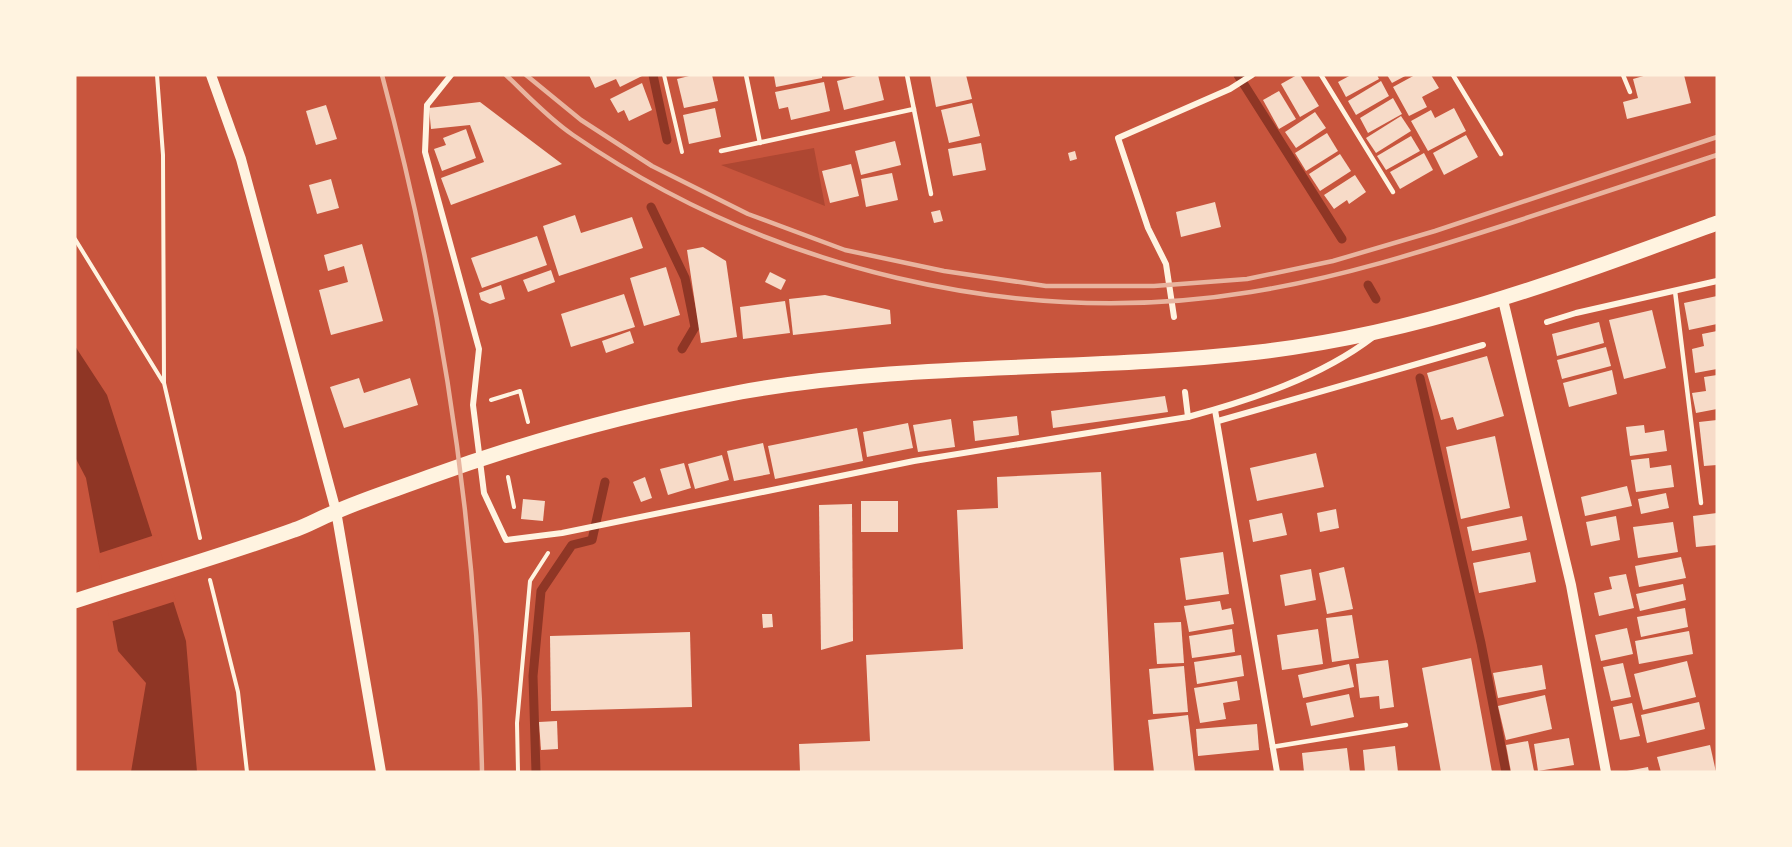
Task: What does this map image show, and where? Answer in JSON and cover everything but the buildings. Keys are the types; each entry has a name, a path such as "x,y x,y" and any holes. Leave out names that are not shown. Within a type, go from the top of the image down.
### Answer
{"main road":[{"path":"75,601 298,529 336,511 434,475 658,409 819,380 895,372 1073,366 1259,352 1378,333 1503,300 1717,223"}],"street":[{"path":"211,75 241,159 336,511 381,772"},
{"path":"451,75 427,105 425,152 478,349 473,405 484,493 506,540 562,533 914,460 1188,417 1215,410 1305,376 1350,355 1378,333"},
{"path":"1174,317 1166,264 1148,228 1118,138 1230,89 1250,77"},
{"path":"1547,322 1717,281"},
{"path":"1503,300 1571,585 1606,772"},
{"path":"1218,421 1483,345"},
{"path":"1185,392 1188,417"},
{"path":"1215,410 1277,772"}],"lane":[{"path":"746,75 760,143"},
{"path":"907,75 931,194"},
{"path":"1321,75 1393,192"},
{"path":"1453,75 1501,154"},
{"path":"1623,75 1630,92"},
{"path":"722,151 914,109"},
{"path":"1675,291 1701,503"},
{"path":"1272,747 1406,725"}],"path":[{"path":"75,239 164,383 163,155 158,75"},
{"path":"664,75 682,152"},
{"path":"473,405 520,391 530,429"},
{"path":"518,772 517,723 530,581 562,533"}],"shaded area":[{"path":"814,148 825,206 721,165"},
{"path":"75,346 107,395 186,641 197,772 131,772 146,683 118,651 86,478 75,457"}],"pier":[{"path":"155,535 176,601 110,622 97,554"}],"waterway":[{"path":"653,75 667,140"},
{"path":"1238,75 1342,239"},
{"path":"651,207 685,278 695,327 682,349"},
{"path":"1368,285 1376,299"},
{"path":"1420,378 1481,643 1506,772"},
{"path":"536,772 533,676 541,591 572,545 592,540 605,482"}],"railway":[{"path":"382,75 423,247 453,420 465,508 473,596 482,772"},
{"path":"506,75 573,135 649,182 728,221 812,254 897,278 985,294 1074,302 1163,302 1251,292 1316,279 1445,244 1717,155"},
{"path":"526,75 581,120 652,166 748,214 845,250 944,271 1046,286 1154,286 1247,279 1333,261 1435,231 1717,137"}]}
